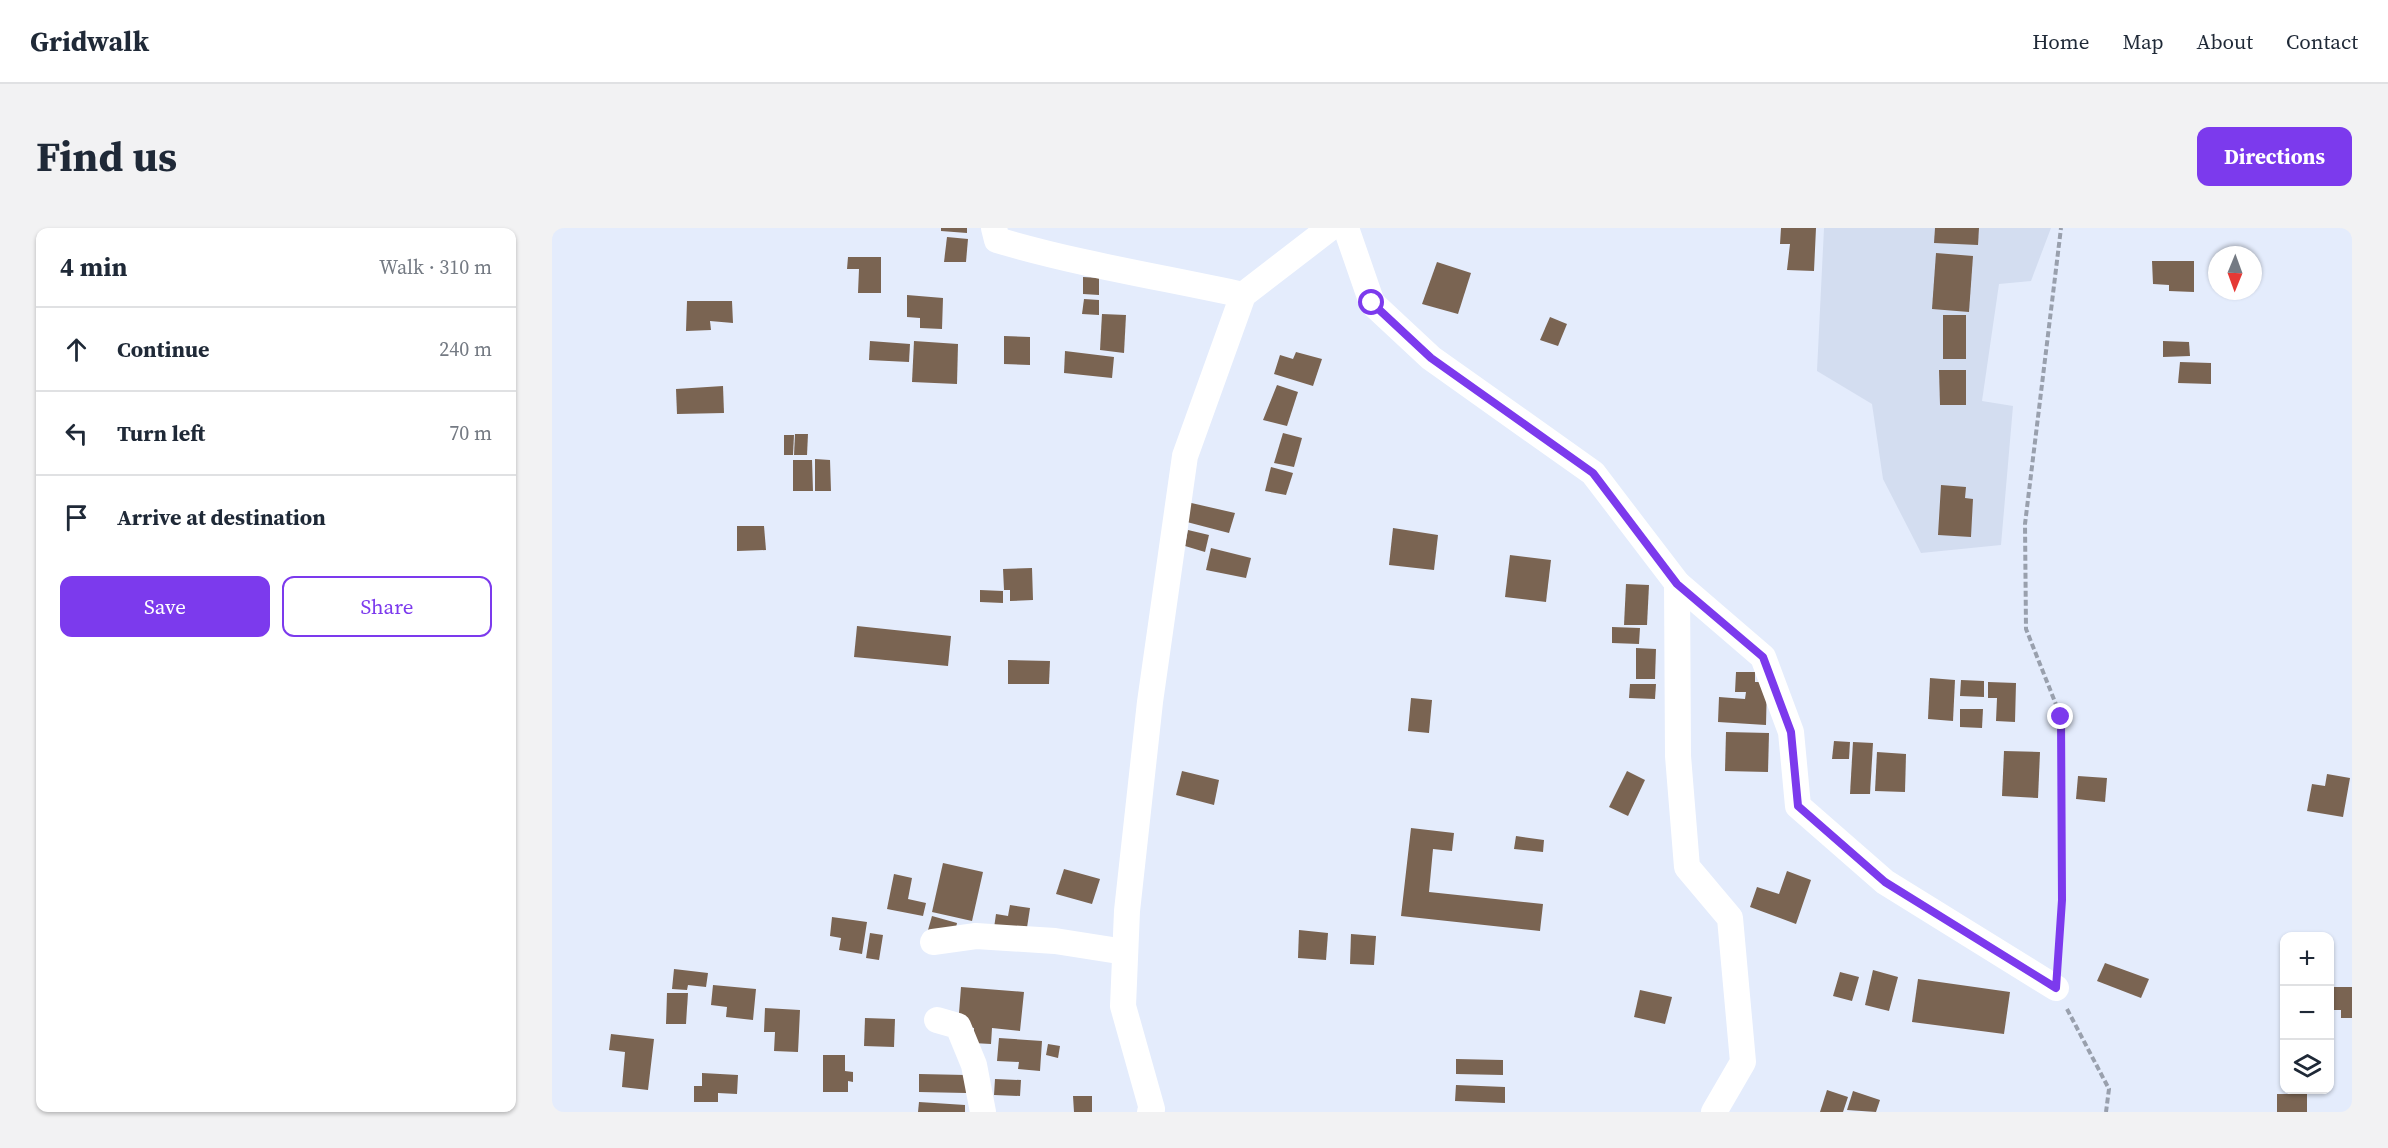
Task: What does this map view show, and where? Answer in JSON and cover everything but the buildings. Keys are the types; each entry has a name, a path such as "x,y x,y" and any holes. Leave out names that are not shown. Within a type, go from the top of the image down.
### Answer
{"street":[{"path":"994,228 997,240 1057,258 1144,273 1244,295"},
{"path":"1150,1112 1152,1109 1123,1006 1127,911 1150,702 1185,456 1244,295 1330,228"},
{"path":"1346,228 1372,303 1431,358 1593,473 1677,584 1763,657 1791,732 1798,806 1885,882 2056,988"},
{"path":"1677,584 1678,756 1687,867 1730,918 1743,1062 1714,1112"},
{"path":"933,942 987,937 1055,941 1125,952"},
{"path":"937,1020 958,1026 974,1065 983,1112"}],"path":[{"path":"2061,228 2025,524 2026,629 2061,717 2062,900 2056,988 2109,1089 2106,1112"}],"shaded area":[{"path":"1824,228 2051,228 2031,281 1999,284 1982,401 2013,406 2001,545 1921,553 1883,479 1872,404 1817,371"}],"route":[{"path":"1372,303 1431,358 1593,473 1677,584 1763,657 1791,732 1798,806 1885,882 2056,988 2062,900 2061,717"}]}
